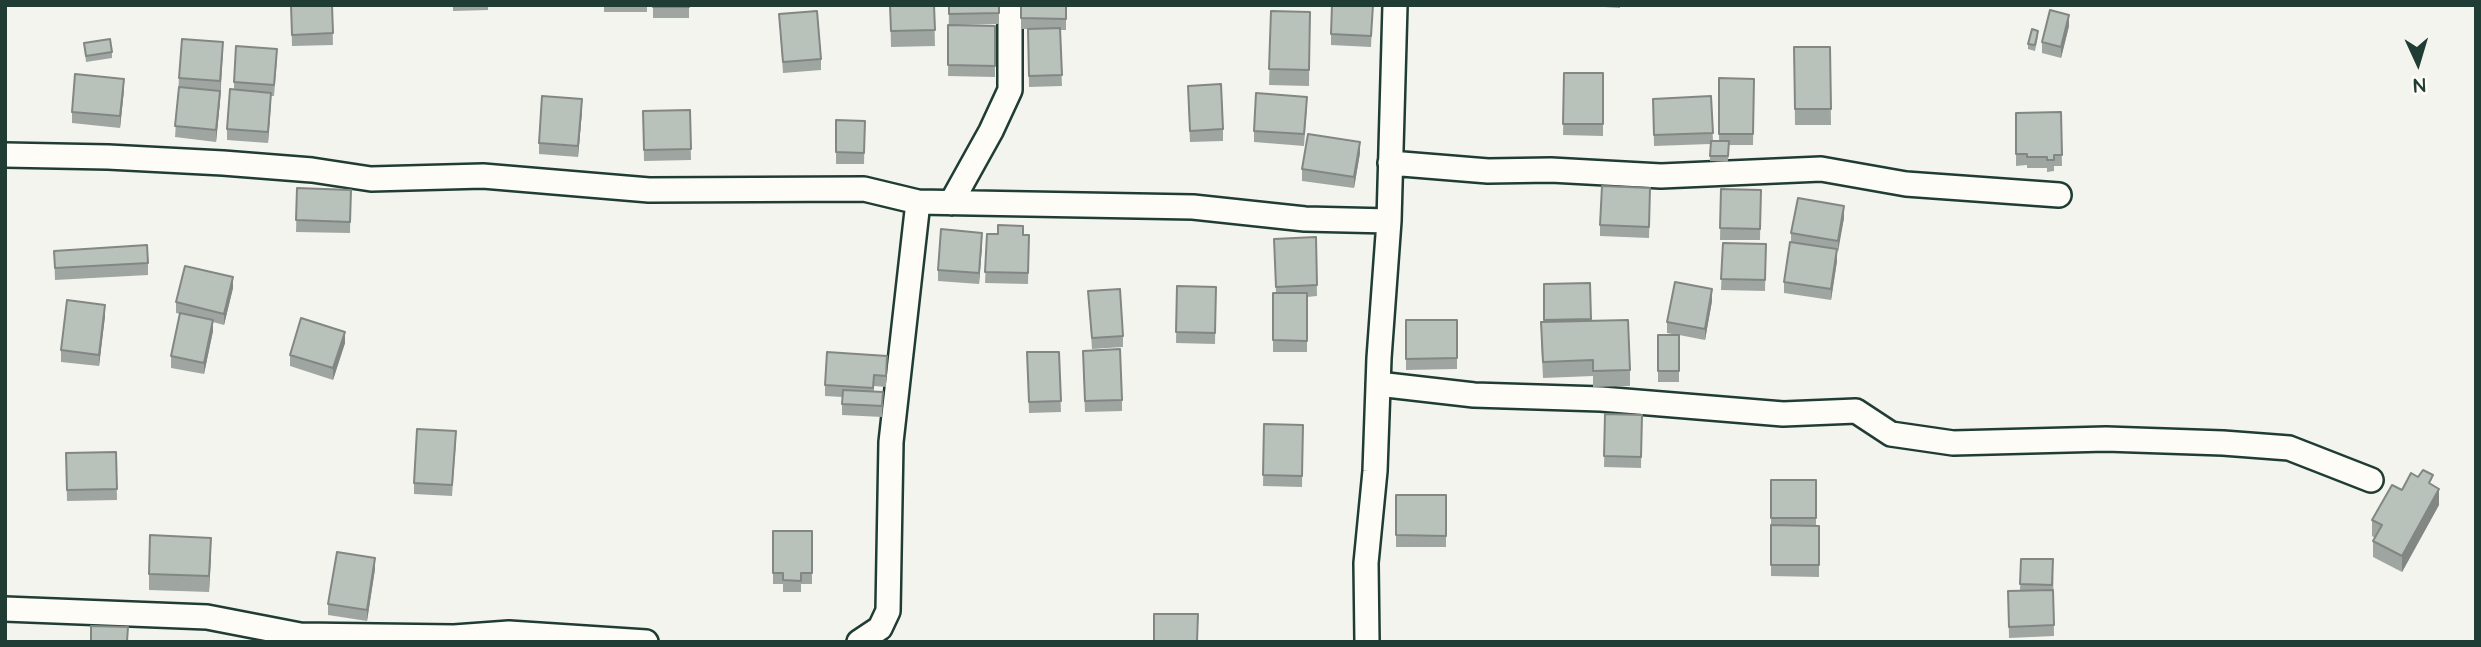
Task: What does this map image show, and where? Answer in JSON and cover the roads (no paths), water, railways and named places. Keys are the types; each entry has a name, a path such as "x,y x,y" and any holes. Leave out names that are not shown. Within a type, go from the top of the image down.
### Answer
{"street":[{"path":"951,203 991,131 1010,90 1010,5"},
{"path":"1367,642 1366,563 1375,471 1389,221 1395,5"},
{"path":"5,155 223,163 312,170 372,179 482,176 649,190 864,189 918,202 1193,207 1305,219 1389,221"},
{"path":"1390,163 1488,171 1551,170 1661,176 1821,169 1906,184 2059,195"},
{"path":"859,642 880,628 888,611 891,442 918,202"},
{"path":"1378,384 1474,395 1601,399 1783,414 1856,411 1891,435 1953,443 2106,439 2223,443 2289,449 2371,480"},
{"path":"5,609 207,617 300,635 454,637 509,633 646,642"}]}
